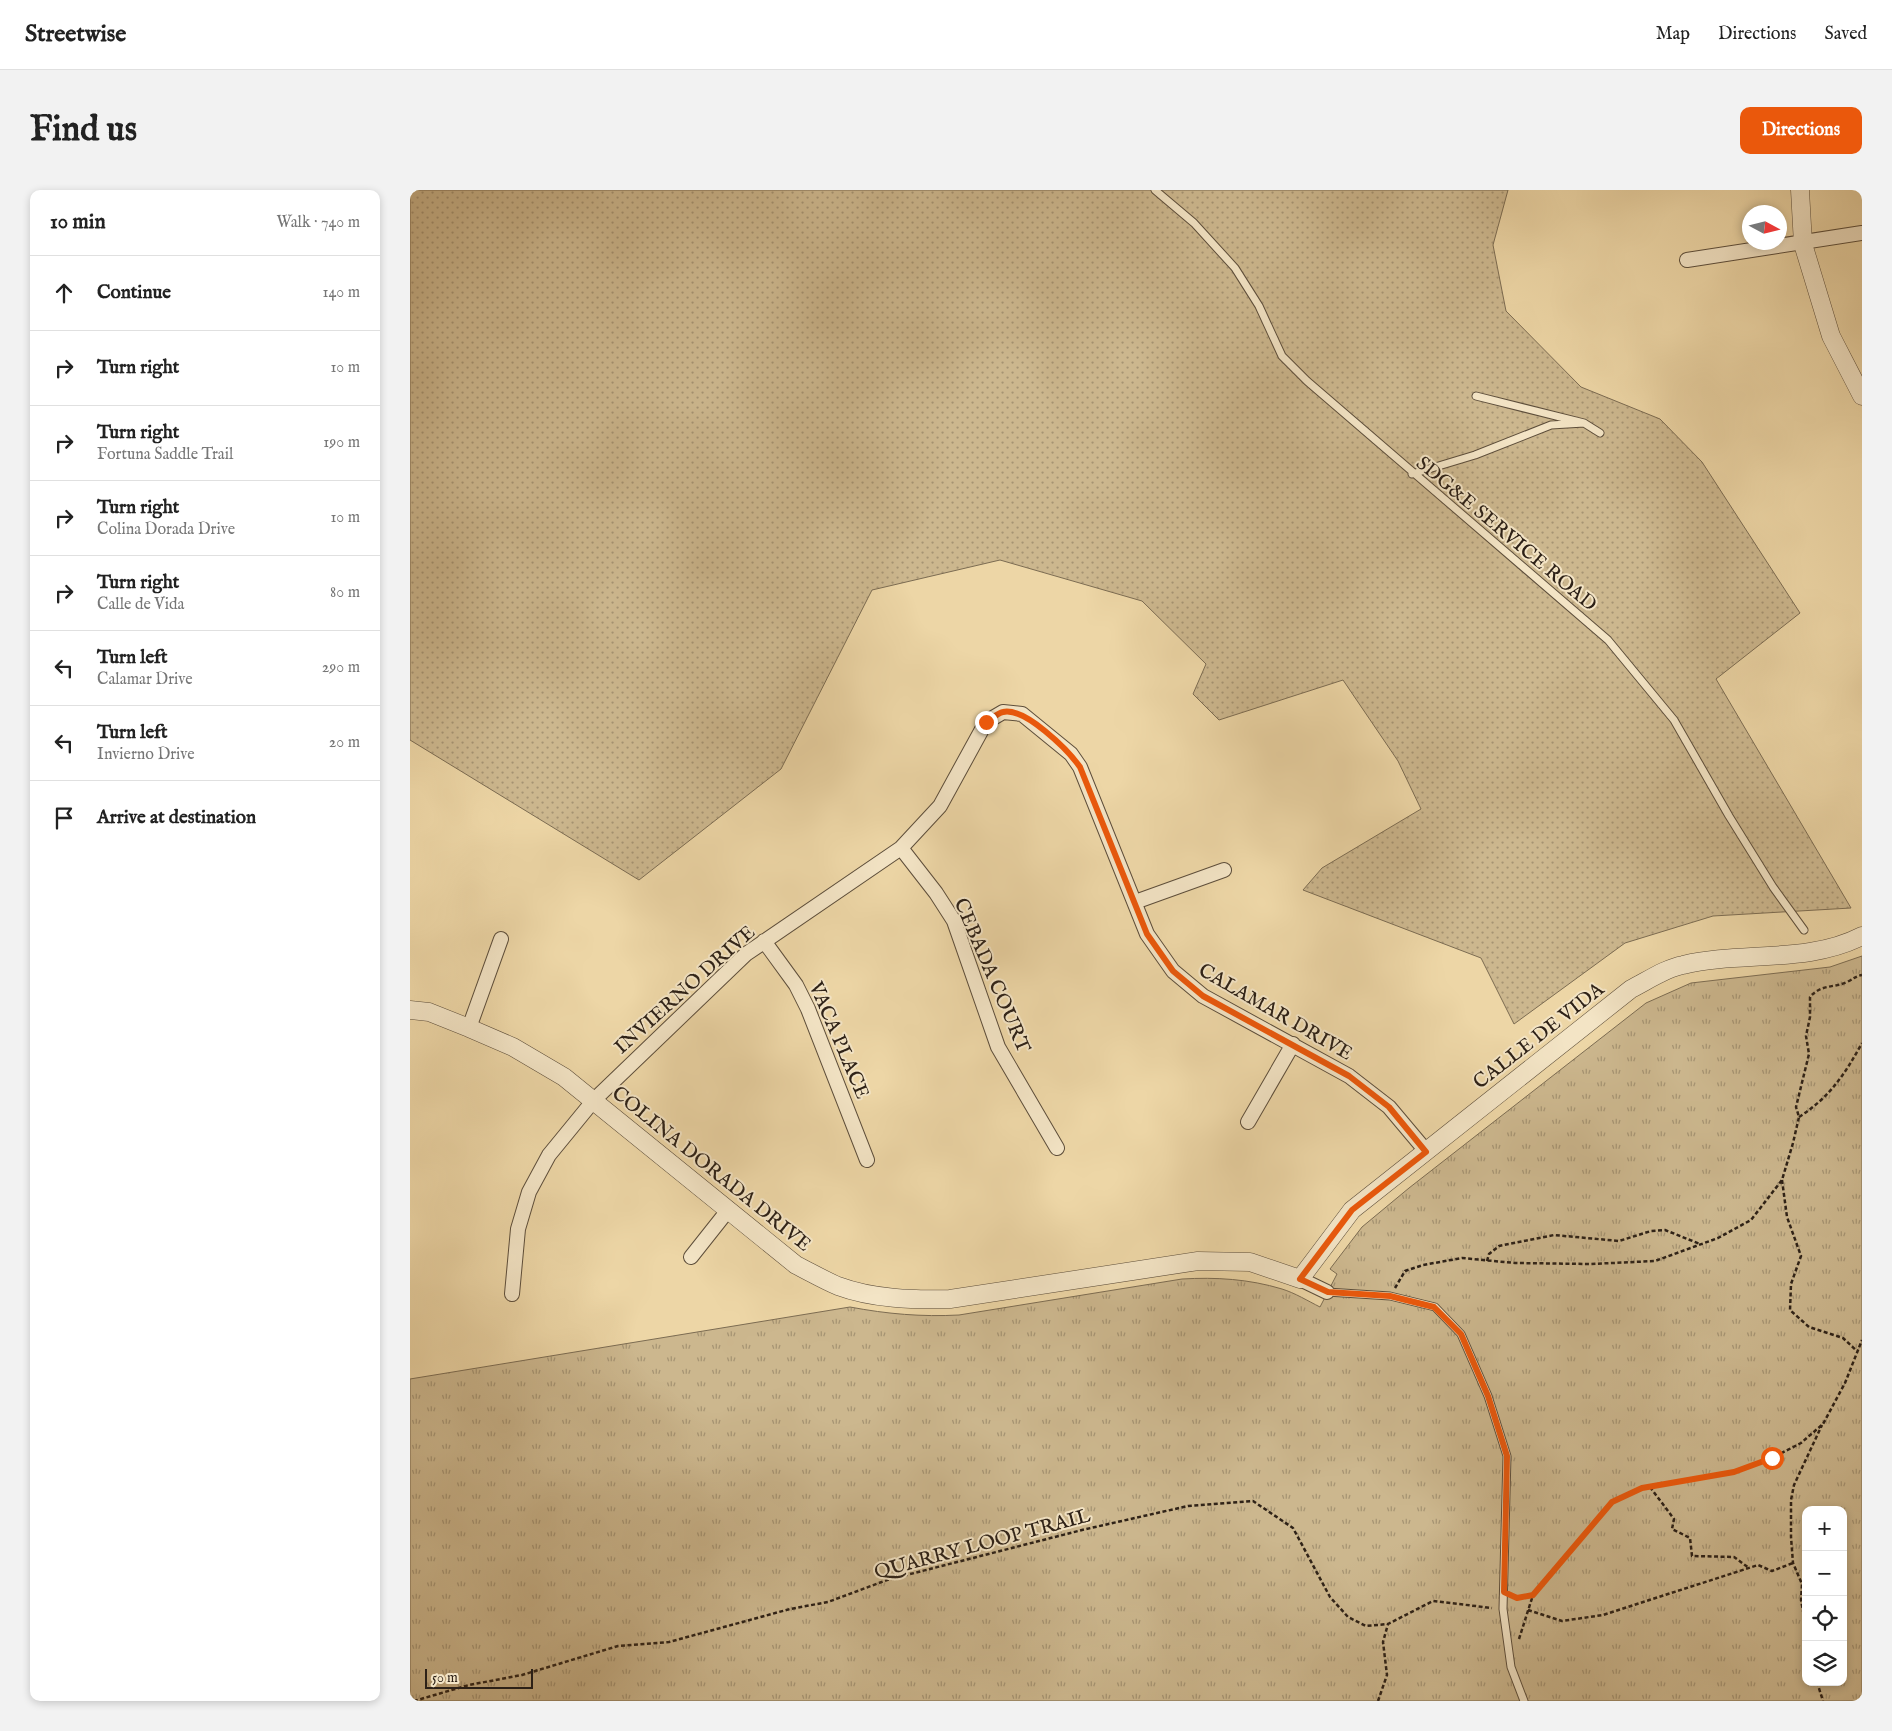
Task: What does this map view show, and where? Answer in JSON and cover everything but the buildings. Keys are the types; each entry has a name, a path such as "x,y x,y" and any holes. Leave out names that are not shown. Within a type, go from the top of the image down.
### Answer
{"street":[{"path":"1800,190 1803,244 1831,336 1862,396"},
{"path":"1687,260 1803,244 1862,233"},
{"name":"INVIERNO DRIVE","path":"512,1294 518,1229 530,1192 549,1155 594,1100 746,954 901,848 940,806 986,722 1003,712 1022,714"},
{"name":"CALAMAR DRIVE","path":"1022,714 1071,754 1080,767 1147,934 1173,971 1203,996 1349,1076 1389,1107 1426,1152"},
{"name":"CEBADA COURT","path":"901,848 936,893 954,921 998,1047 1057,1148"},
{"path":"1135,902 1224,870"},
{"name":"CALLE DE VIDA","path":"1300,1279 1352,1210 1631,989 1682,965 1738,956 1810,952 1862,936"},
{"path":"469,1028 501,940"},
{"name":"VACA PLACE","path":"764,941 796,985 808,1010 867,1160"},
{"name":"COLINA DORADA DRIVE","path":"410,1010 428,1012 469,1028 513,1047 556,1072 594,1100 796,1265 838,1286 862,1293 906,1298 950,1299 1198,1260 1250,1262 1300,1279 1328,1292"},
{"path":"1248,1122 1293,1044"},
{"path":"691,1257 729,1209"}],"lane":[{"name":"SDG&E SERVICE ROAD","path":"1155,190 1194,223 1235,268 1259,306 1282,356 1307,381 1412,474 1608,640 1674,720 1729,816 1773,887 1804,930"},
{"path":"1476,396 1584,423 1600,433"},
{"path":"1412,474 1475,455 1550,425 1584,423"},
{"path":"1328,1292 1390,1296 1434,1307 1461,1334 1488,1396 1507,1456 1503,1609 1511,1667 1524,1701"}],"path":[{"path":"1390,1296 1405,1271 1423,1265 1462,1258 1487,1261 1592,1264 1655,1261 1701,1245 1751,1220 1782,1180 1799,1117 1796,1107 1809,1054 1806,1036 1810,1017 1810,996 1815,991 1828,985 1840,984 1862,974"},
{"path":"1799,1117 1809,1111 1844,1076 1862,1043"},
{"path":"1782,1180 1787,1217 1801,1256 1791,1284 1790,1310 1809,1327 1843,1338 1858,1352"},
{"path":"1487,1261 1489,1254 1499,1246 1554,1235 1620,1241 1651,1231 1665,1230 1701,1245"},
{"path":"1802,1605 1802,1584 1794,1563 1790,1537 1791,1500 1794,1485 1823,1424 1846,1383 1862,1340"},
{"path":"1511,1667 1533,1595 1612,1502 1642,1488 1734,1472 1765,1461 1801,1443 1823,1424"},
{"path":"1650,1487 1674,1520 1672,1529 1690,1538 1692,1556 1734,1557 1749,1568"},
{"name":"QUARRY LOOP TRAIL","path":"414,1701 469,1685 522,1675 618,1646 669,1642 790,1609 828,1602 888,1580 1082,1530 1188,1506 1253,1501 1293,1528 1330,1597 1348,1618 1366,1626 1388,1624 1433,1601 1503,1609"},
{"path":"1528,1610 1562,1620 1603,1615 1758,1565 1772,1571 1794,1563"},
{"path":"1504,1592 1517,1598 1533,1595"},
{"path":"1378,1701 1387,1676 1383,1642 1388,1624"},
{"path":"1818,1686 1823,1701"}],"green space":[{"path":"410,190 1508,190 1493,245 1506,311 1581,387 1660,419 1702,462 1800,613 1716,679 1851,908 1713,916 1625,943 1514,1024 1481,958 1303,890 1322,868 1421,809 1398,761 1343,680 1219,720 1193,694 1206,664 1142,601 1000,560 872,590 781,769 639,880 410,740"},
{"path":"1862,956 1862,1701 410,1701 410,1379 850,1307 904,1314 959,1315 1182,1279 1207,1278 1257,1283 1287,1291 1320,1307 1337,1274 1330,1269 1362,1227 1409,1188 1646,1003 1691,983 1830,967"}],"route":[{"path":"986,722 1003,712 1022,714 1071,754 1080,767 1147,934 1173,971 1203,996 1349,1076 1389,1107 1426,1152 1352,1210 1300,1279 1328,1292 1390,1296 1434,1307 1461,1334 1488,1396 1507,1456 1504,1592 1517,1598 1533,1595 1612,1502 1642,1488 1734,1472 1772,1458"}]}
